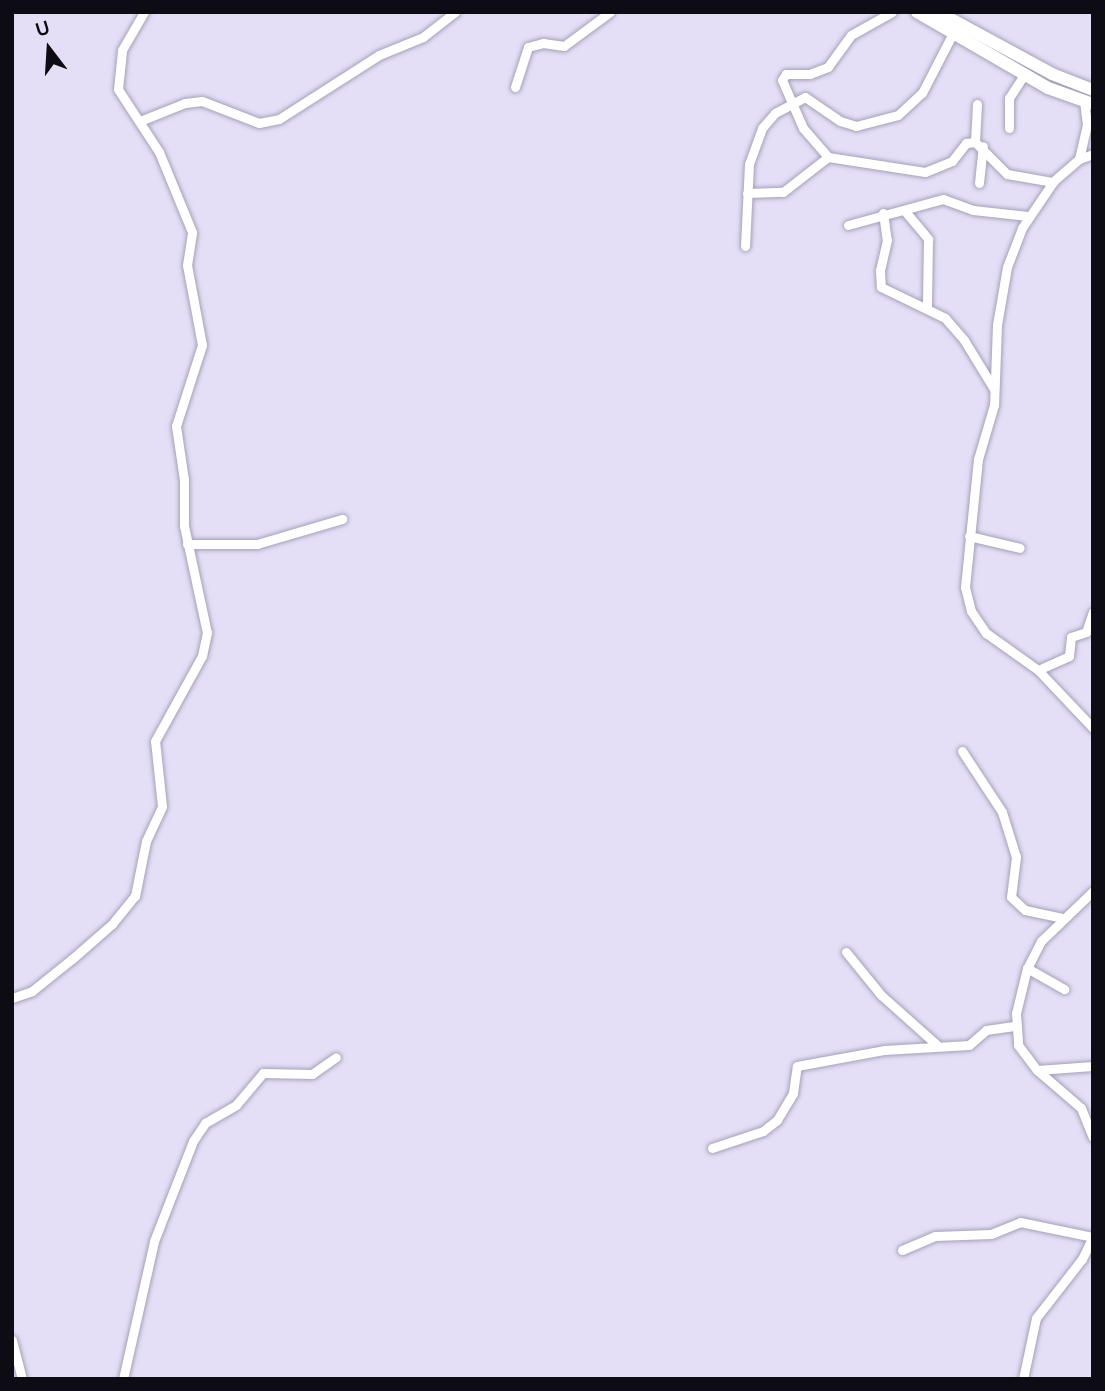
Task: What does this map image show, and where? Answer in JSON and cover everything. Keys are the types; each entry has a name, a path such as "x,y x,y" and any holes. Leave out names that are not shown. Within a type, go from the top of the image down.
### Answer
{"highway":[{"path":"917,12 940,18 1039,68 1092,90"},
{"path":"940,18 952,35 1024,75 1088,103"}],"street":[{"path":"12,998 32,991 72,959 112,924 135,897 146,841 162,806 155,741 202,656 207,633 187,544 176,420 202,338 189,275 192,232 165,165 140,121 121,97 117,83 122,50 144,12"},
{"path":"140,121 184,103 202,101 259,123 279,119 379,55 423,37 456,12"},
{"path":"515,87 528,47 543,43 564,46 610,12"},
{"path":"892,12 851,35 828,67 810,74 786,74 781,81 788,103 828,157 925,172 952,161 966,143 979,144 1007,174 1053,182"},
{"path":"745,246 747,193 755,142 762,128 788,103 805,97 840,121 856,126 898,115 922,93 952,35"},
{"path":"1009,128 1009,98 1024,75"},
{"path":"1079,159 1087,125 1088,103"},
{"path":"977,104 979,183"},
{"path":"1093,154 1079,159 1053,182 1028,216 1003,281 995,391 978,459 965,587 971,611 986,632 1038,670 1093,727"},
{"path":"747,193 783,192 828,157"},
{"path":"848,225 884,213 948,200 973,210 1028,216"},
{"path":"904,210 928,239 927,306"},
{"path":"884,213 887,240 880,270 881,287 927,306 964,340 995,391"},
{"path":"187,544 257,544 342,519"},
{"path":"969,536 1020,548"},
{"path":"1038,670 1069,656 1071,637 1086,632 1093,612"},
{"path":"962,751 1002,812 1016,857 1011,897 1025,910 1062,918"},
{"path":"1093,891 1041,941 1019,991 1016,1026 1018,1045 1037,1070 1081,1108 1093,1137"},
{"path":"846,952 881,995 938,1046"},
{"path":"1027,968 1064,989"},
{"path":"712,1148 768,1129 777,1120 793,1093 797,1066 884,1050 969,1045 986,1031 1016,1026"},
{"path":"123,1379 154,1241 193,1141 205,1123 236,1105 263,1073 312,1074 336,1057"},
{"path":"1037,1070 1093,1066"},
{"path":"902,1250 935,1236 991,1234 1020,1222 1093,1237 1082,1259 1037,1318 1023,1379"},
{"path":"12,1340 22,1379"}]}
